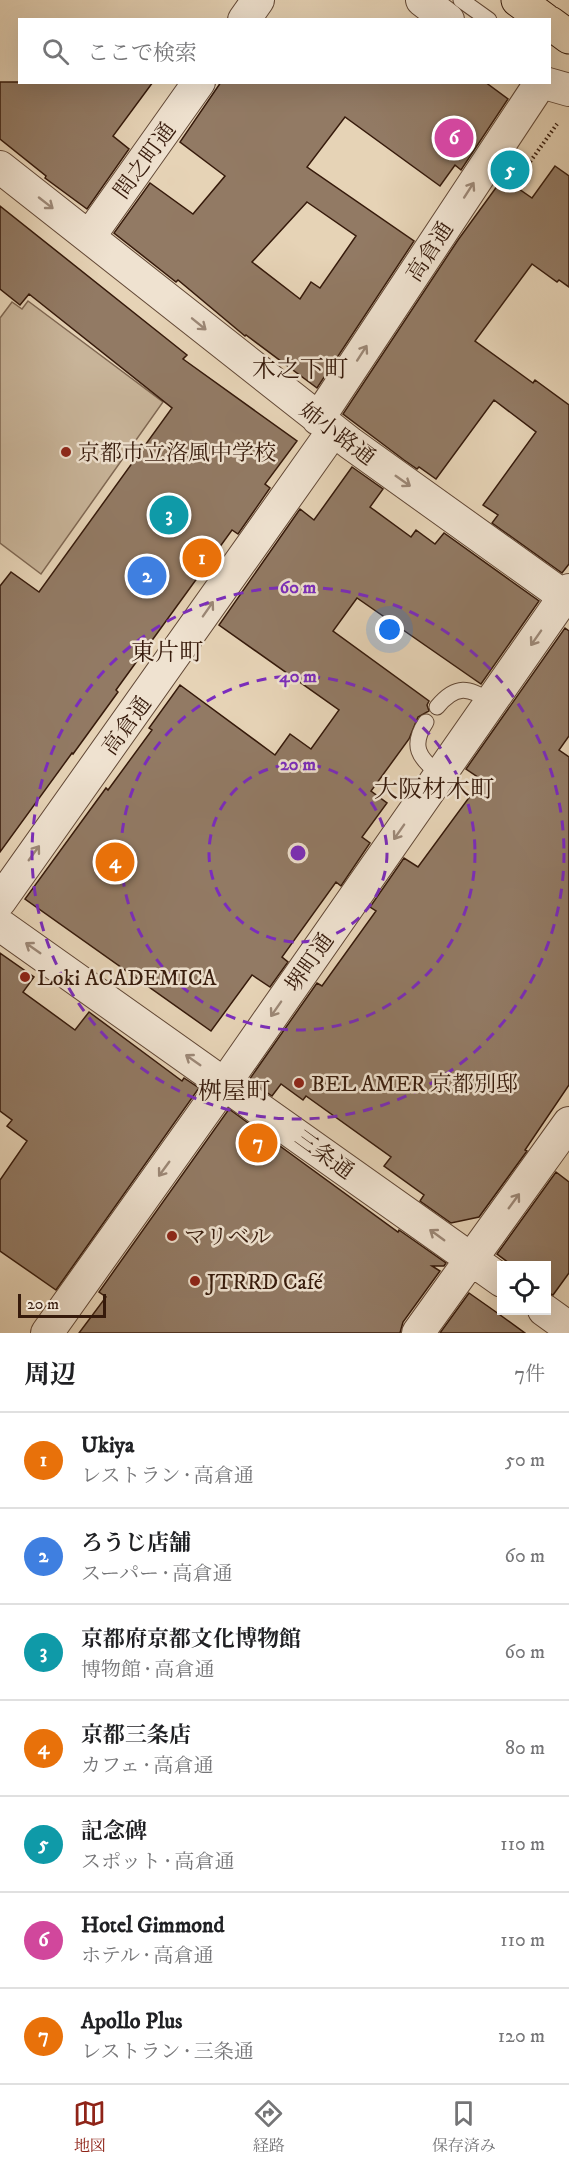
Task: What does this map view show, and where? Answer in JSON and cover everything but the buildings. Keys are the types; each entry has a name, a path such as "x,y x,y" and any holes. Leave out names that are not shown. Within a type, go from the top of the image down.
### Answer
{"main road":[{"path":"518,0 542,18"},
{"path":"551,24 569,37"}],"street":[{"path":"245,18 258,0"},
{"path":"422,0 445,18"},
{"name":"間之町通","path":"89,237 198,84"},
{"name":"高倉通","path":"0,901 326,425 540,84"},
{"path":"548,84 569,90"},
{"name":"姉小路通","path":"0,167 326,425 567,596"},
{"name":"堺町通","path":"47,1333 225,1083 439,774 567,596"},
{"name":"三条通","path":"0,925 497,1278"},
{"path":"418,1333 569,1123"},
{"path":"550,1315 569,1328"}],"lane":[{"path":"461,0 486,18"},
{"path":"437,706 447,696 460,690 473,691 491,702"},
{"path":"426,722 419,734 418,748 423,760 439,774"}],"path":[{"path":"525,169 557,124"}],"shaded area":[{"name":"京都市立洛風中学校","path":"28,301 163,402 41,574 0,543 0,318 12,302 22,309"}],"place":[{"name":"Hotel Gimmond","path":"454,138"},
{"name":"記念碑","path":"510,170"},
{"name":"京都市立洛風中学校","path":"66,452"},
{"name":"京都府京都文化博物館","path":"169,515"},
{"name":"Ukiya","path":"202,558"},
{"name":"ろうじ店舗","path":"147,576"},
{"name":"京都三条店","path":"115,862"},
{"name":"Loki ACADEMICA","path":"25,977"},
{"name":"BEL AMER 京都別邸","path":"299,1083"},
{"name":"Apollo Plus","path":"258,1143"},
{"name":"マリベル","path":"172,1236"},
{"name":"JTRRD Café","path":"195,1281"}],"district":[{"name":"木之下町","path":"300,369"},
{"name":"東片町","path":"167,652"},
{"name":"大阪材木町","path":"434,789"},
{"name":"桝屋町","path":"234,1091"}]}
